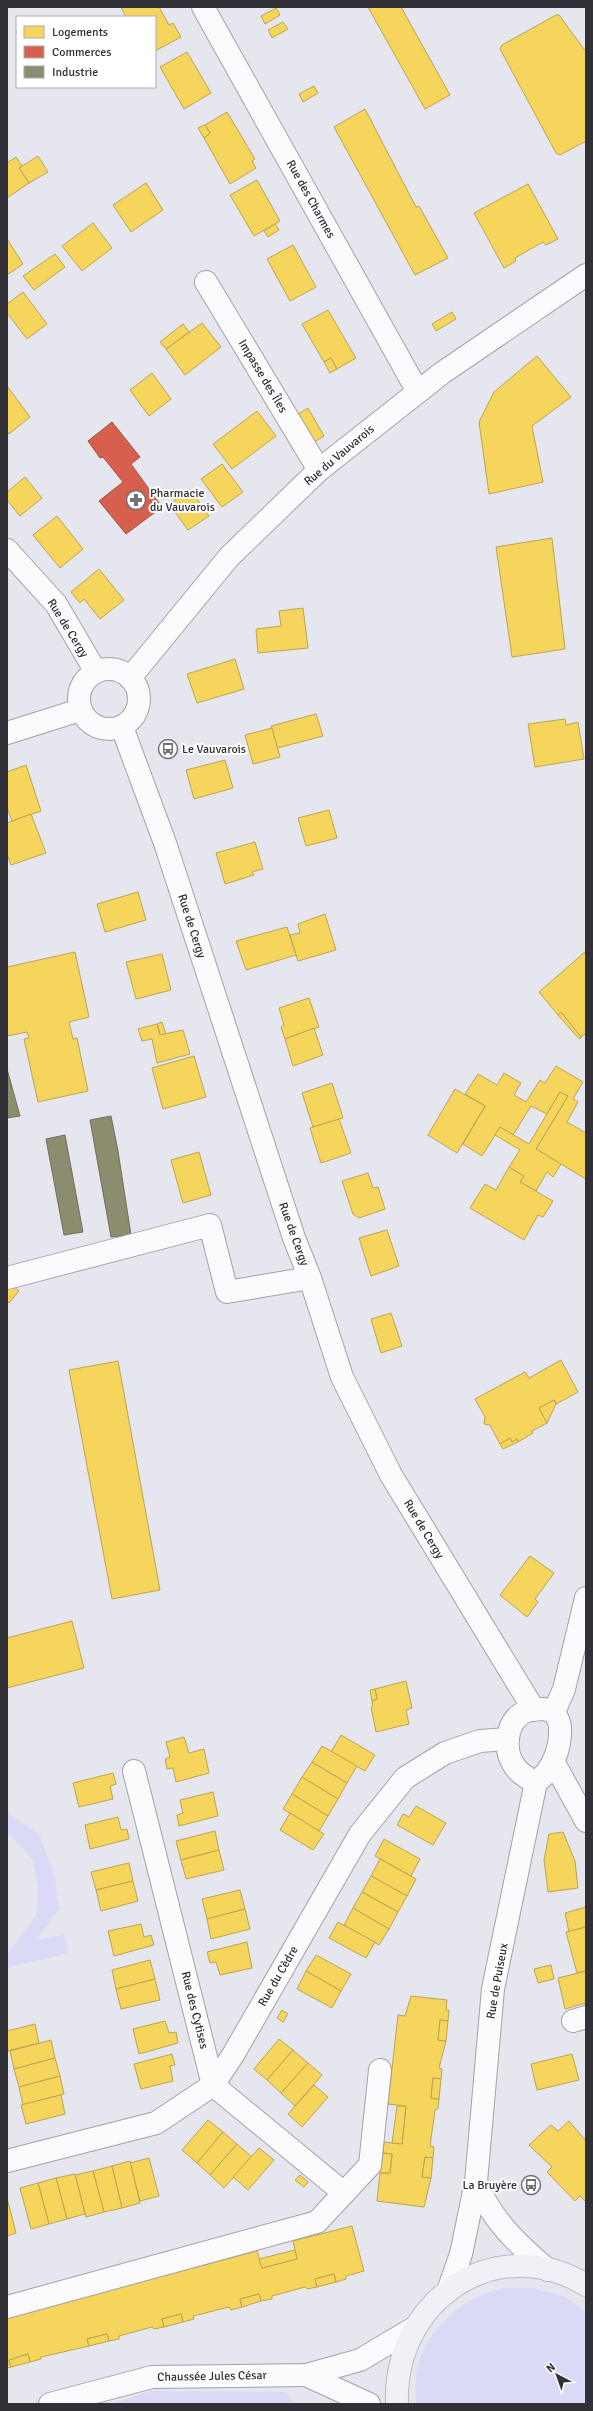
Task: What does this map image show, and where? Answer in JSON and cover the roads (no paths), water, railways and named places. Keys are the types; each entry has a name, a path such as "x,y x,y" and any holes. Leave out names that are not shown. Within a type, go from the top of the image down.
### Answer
{"main road":[{"path":"397,2404 397,2374 406,2343 414,2328 429,2308 448,2291 471,2278 496,2270 522,2267 548,2270 586,2285"}],"street":[{"name":"Rue des Charmes","path":"203,7 418,392"},
{"name":"Rue du Vauvarois","path":"130,678 229,557 319,470 418,392 552,296 586,275"},
{"name":"Impasse des Îles","path":"206,282 319,470"},
{"name":"Rue de Cergy","path":"7,550 56,604 96,672"},
{"path":"110,669 118,671 130,678 138,690 138,706 133,717 122,727 109,730 96,727 89,723 80,710 79,697 81,687 96,672 110,669"},
{"path":"7,733 80,710"},
{"name":"Rue de Cergy","path":"122,727 165,843 294,1238 310,1278 342,1377 391,1475 544,1711"},
{"path":"7,1278 210,1225 227,1292 310,1278"},
{"path":"544,1711 560,1726 554,1763 545,1776 536,1782 525,1778 511,1760 508,1739 511,1724 525,1712 544,1711 564,1689 586,1598"},
{"name":"Rue du Cèdre","path":"7,2161 156,2123 213,2085 233,2055 360,1834 405,1778 445,1753 480,1741 508,1739"},
{"path":"554,1763 586,1821"},
{"name":"Rue des Cytises","path":"134,1771 213,2085"},
{"name":"Rue de Puiseux","path":"448,2291 461,2254 476,2182 493,1989 536,1782"},
{"path":"7,2307 317,2222 370,2165 380,2070"},
{"path":"213,2085 344,2193"},
{"path":"476,2182 489,2209 501,2226 527,2253 548,2270"},
{"name":"Chaussée Jules César","path":"50,2404 152,2377 306,2375 360,2360 414,2328"},
{"name":"Chaussée Jules César","path":"306,2375 369,2404"}],"place":[{"name":"Pharmacie du Vauvarois","path":"136,500"},
{"name":"Le Vauvarois","path":"168,749"},
{"name":"La Bruyère","path":"531,2185"}]}
